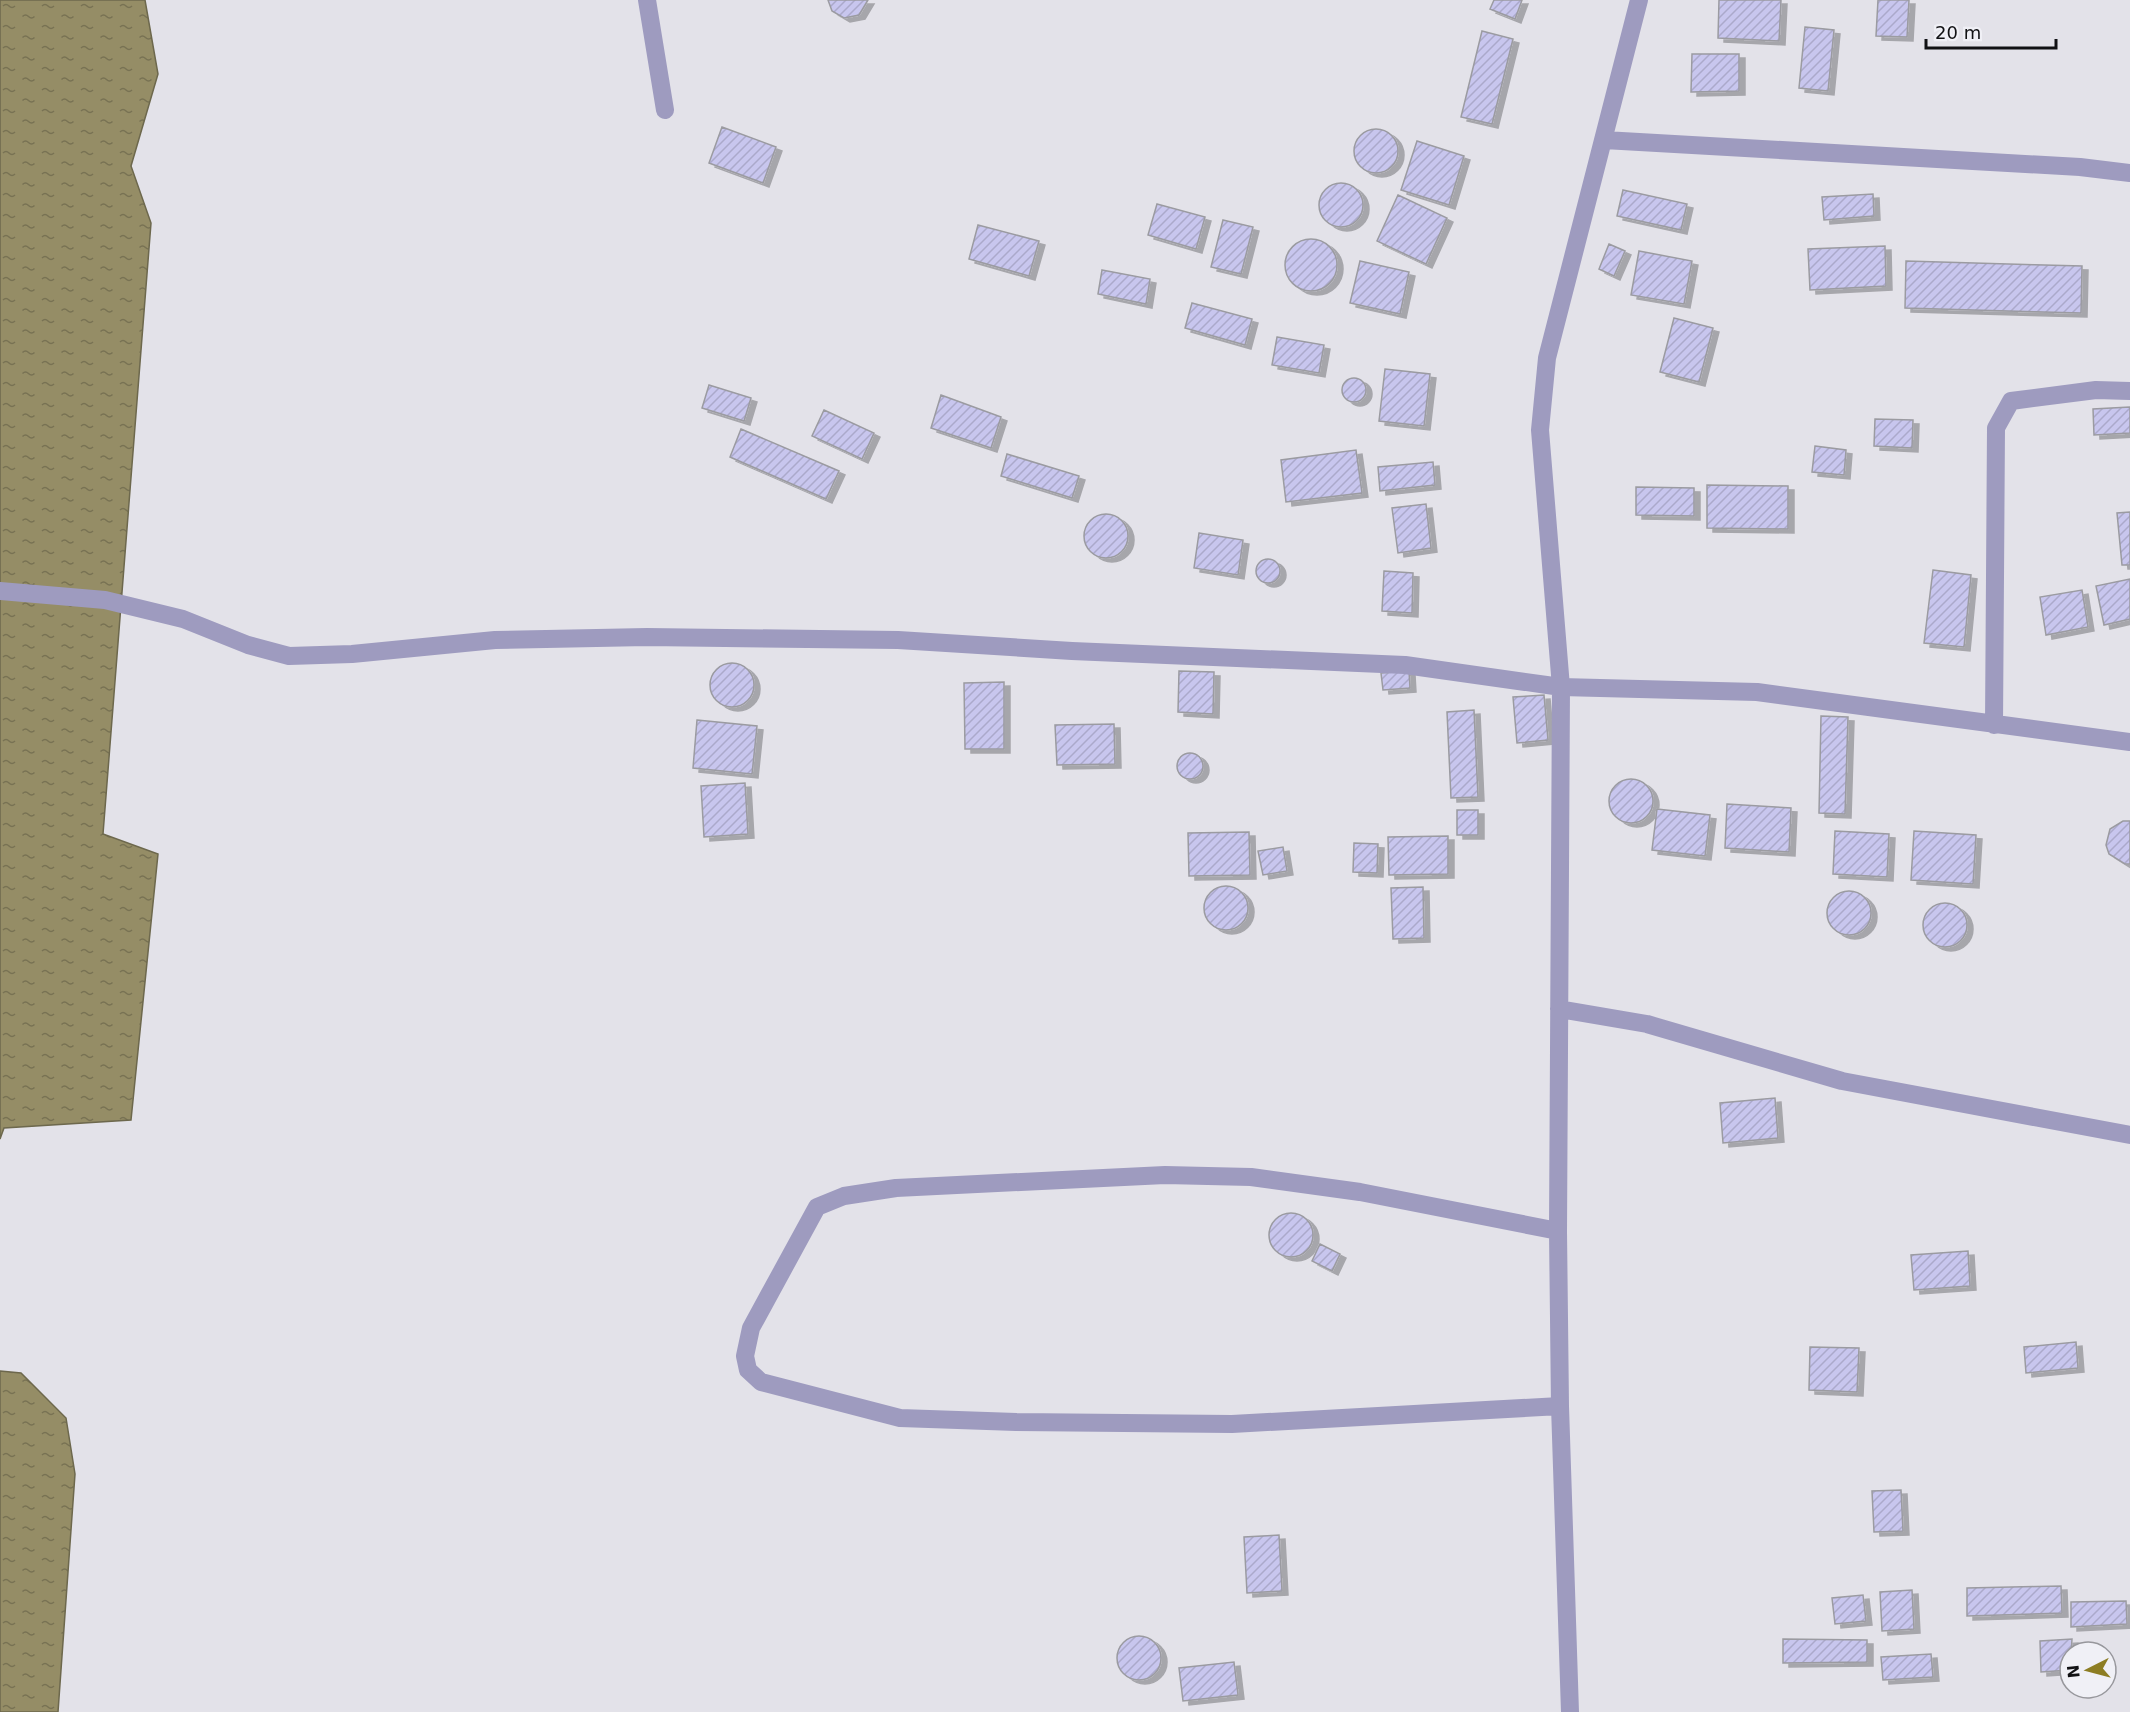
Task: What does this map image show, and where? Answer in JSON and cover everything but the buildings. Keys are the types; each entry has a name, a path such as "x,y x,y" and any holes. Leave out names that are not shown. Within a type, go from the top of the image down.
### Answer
{"street":[{"path":"647,0 665,110"},
{"path":"1570,1712 1560,1406 1558,1231 1561,687 1540,430 1547,358 1639,0"},
{"path":"1604,140 2080,166 2130,173"},
{"path":"1994,725 1996,428 2011,401 2096,390 2130,391"},
{"path":"0,591 105,600 183,619 248,645 289,656 352,654 507,639 647,637 898,640 1084,652 1405,665 1561,687 1757,692 2130,742"},
{"path":"1559,1009 1647,1024 1842,1081 2130,1135"},
{"path":"1558,1231 1360,1192 1251,1177 1142,1176 897,1188 844,1196 818,1207 751,1328 745,1356 748,1370 761,1382 900,1418 1232,1424 1560,1406"}],"water":[{"path":"0,0 145,0 158,74 131,166 151,223 103,834 158,854 131,1120 4,1128 0,1139"},
{"path":"0,1371 21,1373 66,1418 75,1474 58,1712 0,1712"}]}
